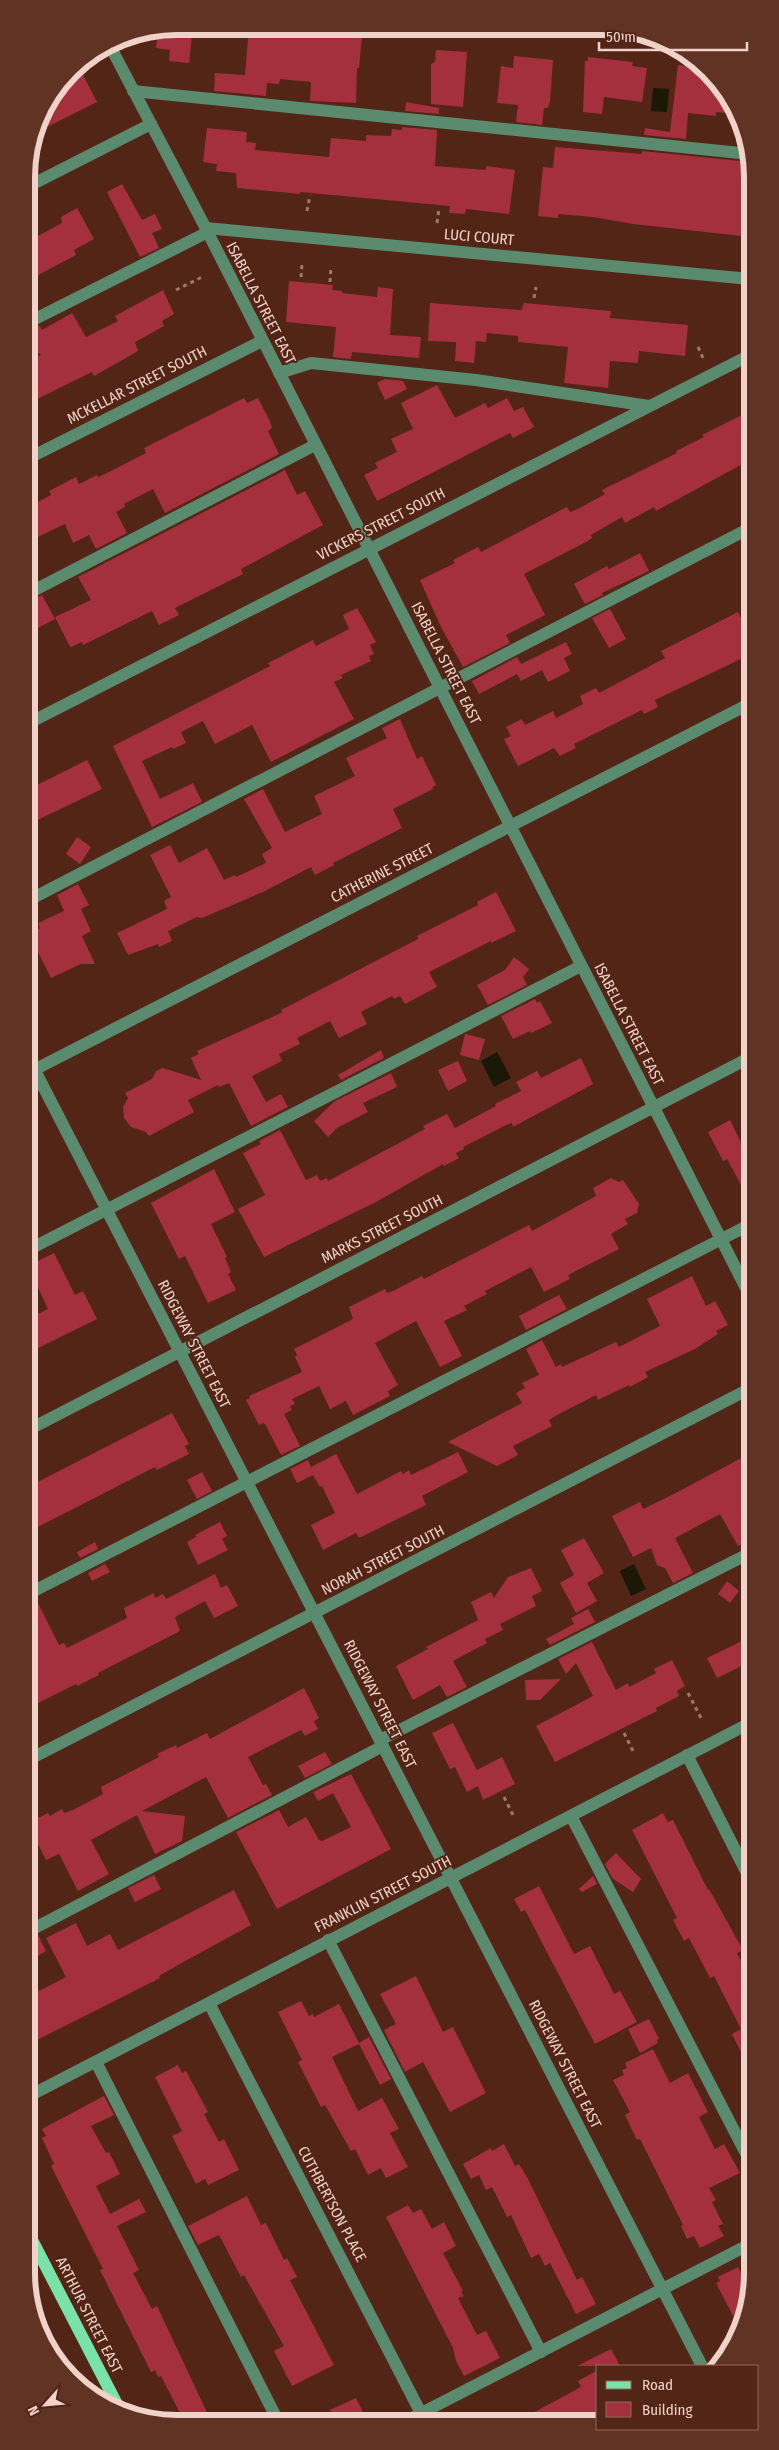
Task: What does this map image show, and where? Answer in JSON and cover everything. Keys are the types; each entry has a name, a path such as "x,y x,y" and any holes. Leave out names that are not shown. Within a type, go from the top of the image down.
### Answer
{"main road":[{"name":"ARTHUR STREET EAST","path":"35,2246 115,2400"}],"street":[{"name":"ISABELLA STREET EAST","path":"113,51 207,230 744,1284"},
{"path":"133,90 742,153"},
{"path":"35,183 151,124"},
{"path":"35,320 207,230"},
{"name":"LUCI COURT","path":"207,230 744,278"},
{"name":"MCKELLAR STREET SOUTH","path":"35,455 262,341"},
{"name":"VICKERS STREET SOUTH","path":"35,720 744,358"},
{"path":"279,373 311,363 476,380 649,406"},
{"path":"35,590 315,445"},
{"path":"35,897 744,531"},
{"name":"CATHERINE STREET","path":"35,1069 744,707"},
{"path":"35,1246 581,966"},
{"name":"MARKS STREET SOUTH","path":"35,1426 744,1061"},
{"name":"RIDGEWAY STREET EAST","path":"35,1078 107,1209 248,1481 701,2365"},
{"path":"35,1590 744,1228"},
{"name":"NORAH STREET SOUTH","path":"35,1756 744,1392"},
{"path":"35,1928 382,1743 744,1556"},
{"name":"FRANKLIN STREET SOUTH","path":"35,2093 744,1726"},
{"path":"687,1755 744,1867"},
{"path":"571,1816 744,2151"},
{"path":"328,1940 541,2352"},
{"name":"CUTHBERTSON PLACE","path":"209,2003 422,2415"},
{"path":"96,2062 275,2415"},
{"path":"427,2415 541,2352 744,2248"}],"path":[{"path":"308,211 310,194"},
{"path":"437,223 439,208"},
{"path":"301,277 302,264"},
{"path":"330,282 332,266"},
{"path":"176,290 202,277"},
{"path":"534,298 536,287"},
{"path":"688,1693 701,1718"},
{"path":"624,1733 634,1753"},
{"path":"504,1797 513,1815"}],"shaded area":[{"path":"653,88 669,89 667,112 651,111"},
{"path":"497,1052 511,1078 494,1087 481,1061"},
{"path":"634,1564 646,1589 631,1596 620,1571"}],"building":[{"path":"192,35 189,63 169,61 170,50 156,48 157,36"},
{"path":"248,35 362,36 359,68 357,68 356,103 310,101 311,82 280,79 279,84 267,83 266,96 214,91 215,73 245,75"},
{"path":"436,50 467,52 463,107 431,104 431,64 435,62"},
{"path":"514,56 553,60 550,101 548,108 544,108 542,125 516,122 518,105 497,103 501,66 513,68"},
{"path":"588,57 633,62 632,66 647,68 642,102 604,97 602,114 583,112 585,61 588,61"},
{"path":"685,62 689,64 715,90 728,113 716,112 716,116 688,113 686,139 644,135 645,128 670,132 678,65 685,66"},
{"path":"82,73 97,102 44,128 54,106 64,90"},
{"path":"406,102 439,108 439,114 405,111"},
{"path":"402,127 437,130 435,166 486,170 486,166 515,170 509,214 466,209 465,214 449,213 450,206 237,188 236,173 216,171 217,164 203,162 207,128 247,132 246,142 256,143 255,150 329,157 331,138 366,141 366,135 391,136 392,129 402,130"},
{"path":"555,147 642,154 642,151 743,161 744,236 633,224 593,217 558,214 558,218 538,216 543,167 553,168"},
{"path":"122,184 142,220 155,214 162,229 152,233 159,248 140,257 107,192"},
{"path":"77,208 94,239 74,250 76,255 35,277 35,238 62,223 61,217"},
{"path":"289,281 333,285 332,290 342,291 342,293 377,297 378,287 393,289 390,335 421,337 419,358 352,352 351,359 333,357 336,327 286,322"},
{"path":"163,290 174,314 162,321 164,326 135,342 138,351 94,376 92,372 35,400 35,358 41,355 35,350 35,328 40,326 42,330 72,313 86,337 118,321 115,316"},
{"path":"430,303 521,310 524,303 611,311 610,318 688,325 685,356 639,351 638,363 610,361 608,388 564,383 568,347 518,342 518,336 487,333 486,342 476,341 474,363 455,361 456,342 428,341"},
{"path":"385,379 403,381 407,389 385,400 377,383"},
{"path":"437,385 455,418 485,403 488,408 507,398 514,411 523,407 534,427 513,438 510,433 377,501 364,475 378,468 375,463 397,452 391,439 413,429 401,403"},
{"path":"244,398 247,403 258,398 270,421 272,428 268,431 279,454 165,513 153,489 124,504 125,507 116,512 127,533 96,549 89,535 73,543 65,524 35,538 35,504 51,495 49,491 76,477 79,484 97,475 99,477 146,453 144,448"},
{"path":"744,414 744,463 656,511 654,507 625,523 622,517 591,535 592,538 586,542 524,574 545,615 506,635 510,643 463,667 441,627 420,580 455,563 453,560 478,547 481,552 567,507 570,512 578,509 605,494 602,490 677,453 676,451 704,437 702,435"},
{"path":"285,470 297,495 305,491 323,525 241,569 243,574 175,608 179,615 159,625 152,611 83,645 82,642 71,647 69,645 55,617 91,600 78,577"},
{"path":"640,553 649,571 602,593 603,595 585,604 574,584 607,566 609,569"},
{"path":"42,595 55,619 36,629 35,627 35,598"},
{"path":"357,608 376,642 370,645 374,654 369,656 371,661 341,675 343,678 334,682 354,719 271,762 252,725 215,744 203,721 181,732 186,743 173,749 172,747 142,761 160,799 193,783 202,802 152,827 113,746 270,666 268,663 313,640 316,646 349,629 343,615"},
{"path":"610,609 626,639 609,648 592,618"},
{"path":"738,612 744,624 744,657 655,700 658,707 644,714 642,710 574,744 576,748 560,756 554,748 518,766 504,739 511,736 506,727 522,719 525,725 553,711 556,718 583,704 580,696 596,688 599,693 665,658 661,651"},
{"path":"566,642 572,654 564,658 570,671 548,682 542,670 521,681 517,674 479,694 472,681 517,657 521,664"},
{"path":"400,719 417,759 422,756 436,785 432,787 433,789 393,809 402,828 333,863 334,865 315,875 311,867 263,892 202,918 197,917 168,931 172,941 159,947 158,944 128,955 117,933 167,909 164,901 171,897 150,855 170,845 179,863 207,848 224,880 235,875 236,877 266,863 262,854 272,848 244,799 263,789 285,832 322,814 314,796 355,776 346,758 387,738 382,728"},
{"path":"87,760 102,789 35,821 35,786"},
{"path":"77,837 91,847 80,864 66,854"},
{"path":"78,884 89,905 81,909 91,931 82,936 95,964 81,964 51,978 35,946 35,931 40,928 38,923 64,911 57,895"},
{"path":"496,892 516,931 491,943 491,941 429,972 437,987 405,1004 400,996 394,999 392,996 361,1012 367,1024 339,1038 330,1021 297,1038 300,1044 279,1054 282,1061 252,1076 266,1102 281,1094 288,1107 251,1126 229,1083 219,1087 218,1085 188,1100 194,1112 149,1136 146,1132 131,1127 124,1118 123,1107 128,1098 125,1093 152,1079 156,1071 163,1068 201,1080 191,1058 199,1054 197,1051 283,1012 281,1010 418,939 417,936 478,905 477,902"},
{"path":"514,957 529,969 523,977 527,985 488,1005 477,985 505,970"},
{"path":"535,999 537,1003 540,1001 552,1023 513,1039 501,1016"},
{"path":"465,1034 485,1039 479,1060 460,1055"},
{"path":"381,1050 384,1058 341,1080 338,1075"},
{"path":"581,1058 593,1084 513,1127 512,1123 506,1125 463,1147 464,1149 456,1153 459,1158 444,1166 443,1164 376,1202 264,1257 238,1209 265,1195 243,1153 261,1144 259,1141 280,1130 306,1180 317,1175 320,1181 327,1178 328,1181 425,1129 423,1126 447,1114 455,1128 521,1091 516,1082 537,1071 541,1078"},
{"path":"458,1061 467,1081 448,1091 438,1070"},
{"path":"391,1073 397,1087 363,1103 368,1112 337,1128 328,1137 314,1121 335,1101"},
{"path":"730,1120 744,1149 744,1190 727,1159 723,1161 708,1132"},
{"path":"214,1169 235,1212 211,1224 227,1257 225,1258 231,1272 228,1274 236,1290 208,1303 185,1256 179,1259 151,1203"},
{"path":"611,1178 619,1182 623,1180 639,1204 637,1213 625,1219 628,1224 611,1234 619,1249 568,1275 570,1279 544,1292 531,1267 485,1291 487,1294 464,1306 467,1310 444,1321 462,1356 440,1367 416,1321 375,1343 398,1385 388,1391 390,1396 353,1415 346,1401 330,1409 319,1386 292,1399 295,1404 290,1406 292,1410 284,1414 300,1446 281,1455 265,1424 259,1425 246,1400 250,1398 249,1396 302,1372 295,1357 297,1355 294,1349 353,1319 349,1307 385,1289 387,1293 391,1292 422,1276 424,1279 529,1225 532,1231 596,1196 593,1188"},
{"path":"54,1253 75,1295 83,1291 97,1319 35,1350 35,1316 48,1309 35,1281 35,1262"},
{"path":"692,1276 706,1306 715,1301 728,1325 716,1331 718,1334 695,1349 645,1372 648,1377 630,1387 629,1385 598,1400 596,1395 557,1415 549,1420 552,1426 513,1446 518,1455 497,1466 448,1442 522,1403 516,1393 525,1388 522,1383 539,1375 526,1349 542,1340 556,1367 561,1364 562,1367 616,1342 619,1347 660,1326 647,1299"},
{"path":"559,1295 567,1309 526,1330 519,1316"},
{"path":"172,1413 189,1444 185,1446 189,1454 157,1470 155,1467 35,1528 35,1483"},
{"path":"458,1452 468,1472 422,1496 426,1505 359,1538 356,1533 323,1550 311,1525 335,1513 322,1486 320,1487 313,1475 297,1483 290,1469 308,1460 311,1467 336,1454 357,1494 401,1471 403,1474 409,1470 411,1475"},
{"path":"744,1457 744,1543 738,1546 720,1514 675,1538 693,1573 673,1583 665,1568 657,1565 651,1548 633,1557 612,1516 640,1502 643,1509"},
{"path":"202,1472 212,1491 197,1499 187,1480"},
{"path":"220,1522 227,1536 222,1539 228,1550 198,1565 187,1542 196,1537 195,1535"},
{"path":"584,1538 604,1573 587,1583 597,1601 576,1613 560,1583 574,1575 561,1550"},
{"path":"95,1542 98,1549 80,1558 77,1552"},
{"path":"105,1564 110,1572 92,1581 88,1573"},
{"path":"531,1568 542,1591 532,1596 536,1606 500,1624 503,1630 485,1639 487,1643 453,1661 467,1687 447,1697 440,1685 413,1700 396,1666 428,1649 426,1647 478,1620 471,1602 491,1592 494,1598 508,1577"},
{"path":"215,1574 221,1588 227,1585 238,1606 214,1618 205,1601 175,1617 180,1631 98,1673 99,1675 35,1704 35,1599 59,1645 64,1643 67,1648 127,1618 124,1608 154,1593 155,1598 163,1594 166,1599"},
{"path":"727,1581 739,1591 730,1603 718,1594"},
{"path":"588,1609 595,1622 550,1645 546,1639 574,1624 571,1618"},
{"path":"744,1640 744,1665 717,1678 707,1658"},
{"path":"592,1642 616,1690 628,1683 629,1687 656,1673 654,1669 672,1660 685,1686 677,1691 679,1696 656,1708 657,1711 555,1762 536,1726 593,1696 576,1663 566,1674 558,1659"},
{"path":"561,1679 540,1700 526,1700 525,1680"},
{"path":"304,1688 319,1718 314,1721 318,1729 305,1736 301,1730 248,1757 263,1785 266,1784 272,1795 228,1818 206,1777 142,1811 185,1816 182,1841 155,1854 137,1815 91,1840 109,1874 78,1891 59,1854 46,1860 35,1838 35,1820 48,1813 50,1816 62,1809 64,1813 73,1810 103,1794 101,1787 159,1757 157,1754 176,1745 177,1748 207,1733 210,1739"},
{"path":"453,1723 477,1770 502,1757 515,1784 483,1800 478,1786 467,1792 455,1767 450,1769 432,1733"},
{"path":"325,1752 332,1764 305,1778 298,1766"},
{"path":"351,1774 391,1849 277,1909 236,1832 279,1810 288,1827 306,1817 319,1840 322,1841 351,1827 333,1793 318,1801 313,1792"},
{"path":"663,1813 668,1822 673,1820 708,1890 743,1950 737,1953 744,1967 744,2058 732,2034 741,2029 714,1976 710,1978 689,1938 684,1941 673,1920 677,1918 632,1830"},
{"path":"616,1853 641,1879 633,1892 612,1878 605,1864"},
{"path":"154,1875 161,1889 135,1902 128,1888"},
{"path":"593,1876 597,1884 582,1892 579,1889"},
{"path":"539,1886 574,1954 590,1946 614,1994 620,1991 637,2022 595,2044 525,1910 521,1912 514,1899"},
{"path":"234,1890 251,1925 159,1976 160,1978 35,2041 35,1983 39,1991 66,1977 46,1938 76,1923 87,1946 110,1934 118,1950"},
{"path":"38,1935 46,1951 35,1957 35,1936"},
{"path":"416,1976 443,2032 453,2027 486,2093 450,2112 423,2062 405,2072 384,2030 396,2024 380,1994"},
{"path":"301,2001 309,2016 313,2014 314,2017 339,2004 359,2043 369,2037 391,2079 380,2085 359,2044 332,2057 358,2111 382,2098 399,2129 390,2133 408,2167 386,2178 381,2168 368,2175 355,2149 351,2151 325,2105 321,2107 298,2062 302,2060 278,2012"},
{"path":"649,2019 659,2039 657,2040 658,2043 640,2053 628,2029"},
{"path":"653,2049 670,2083 688,2073 708,2112 699,2117 715,2149 724,2144 740,2173 709,2188 716,2200 712,2202 723,2224 718,2226 724,2236 700,2248 694,2236 687,2239 681,2226 683,2225 640,2139 637,2140 625,2115 630,2112 613,2080 624,2075 622,2070 627,2068 625,2063"},
{"path":"178,2065 182,2073 186,2071 208,2112 204,2114 219,2142 224,2139 239,2170 208,2185 205,2179 196,2184 172,2136 182,2131 155,2077"},
{"path":"104,2096 114,2115 91,2126 106,2153 109,2152 120,2174 96,2186 110,2214 139,2199 146,2212 117,2226 139,2270 133,2273 152,2309 157,2306 208,2415 181,2415 161,2376 158,2377 155,2370 151,2372 100,2270 103,2269 51,2166 54,2164 42,2138 46,2136 42,2129"},
{"path":"504,2144 515,2166 519,2164 528,2179 577,2280 582,2277 596,2304 576,2314 550,2263 545,2266 539,2254 531,2258 511,2215 507,2217 492,2187 486,2190 479,2175 471,2179 463,2164 491,2148 492,2151"},
{"path":"247,2196 261,2225 266,2223 284,2260 287,2258 297,2277 290,2280 334,2365 292,2386 274,2351 284,2346 244,2275 241,2277 219,2235 198,2245 188,2226"},
{"path":"408,2205 413,2213 421,2209 432,2229 444,2222 456,2246 443,2253 463,2291 461,2292 464,2296 458,2298 477,2335 486,2331 500,2358 464,2376 456,2361 453,2348 386,2217"},
{"path":"738,2267 744,2278 743,2292 735,2320 716,2283 720,2281 718,2277"},
{"path":"611,2349 619,2365 596,2365 577,2366"},
{"path":"596,2371 596,2415 529,2415 581,2387 578,2381"},
{"path":"356,2398 364,2415 333,2415 330,2410"}]}
